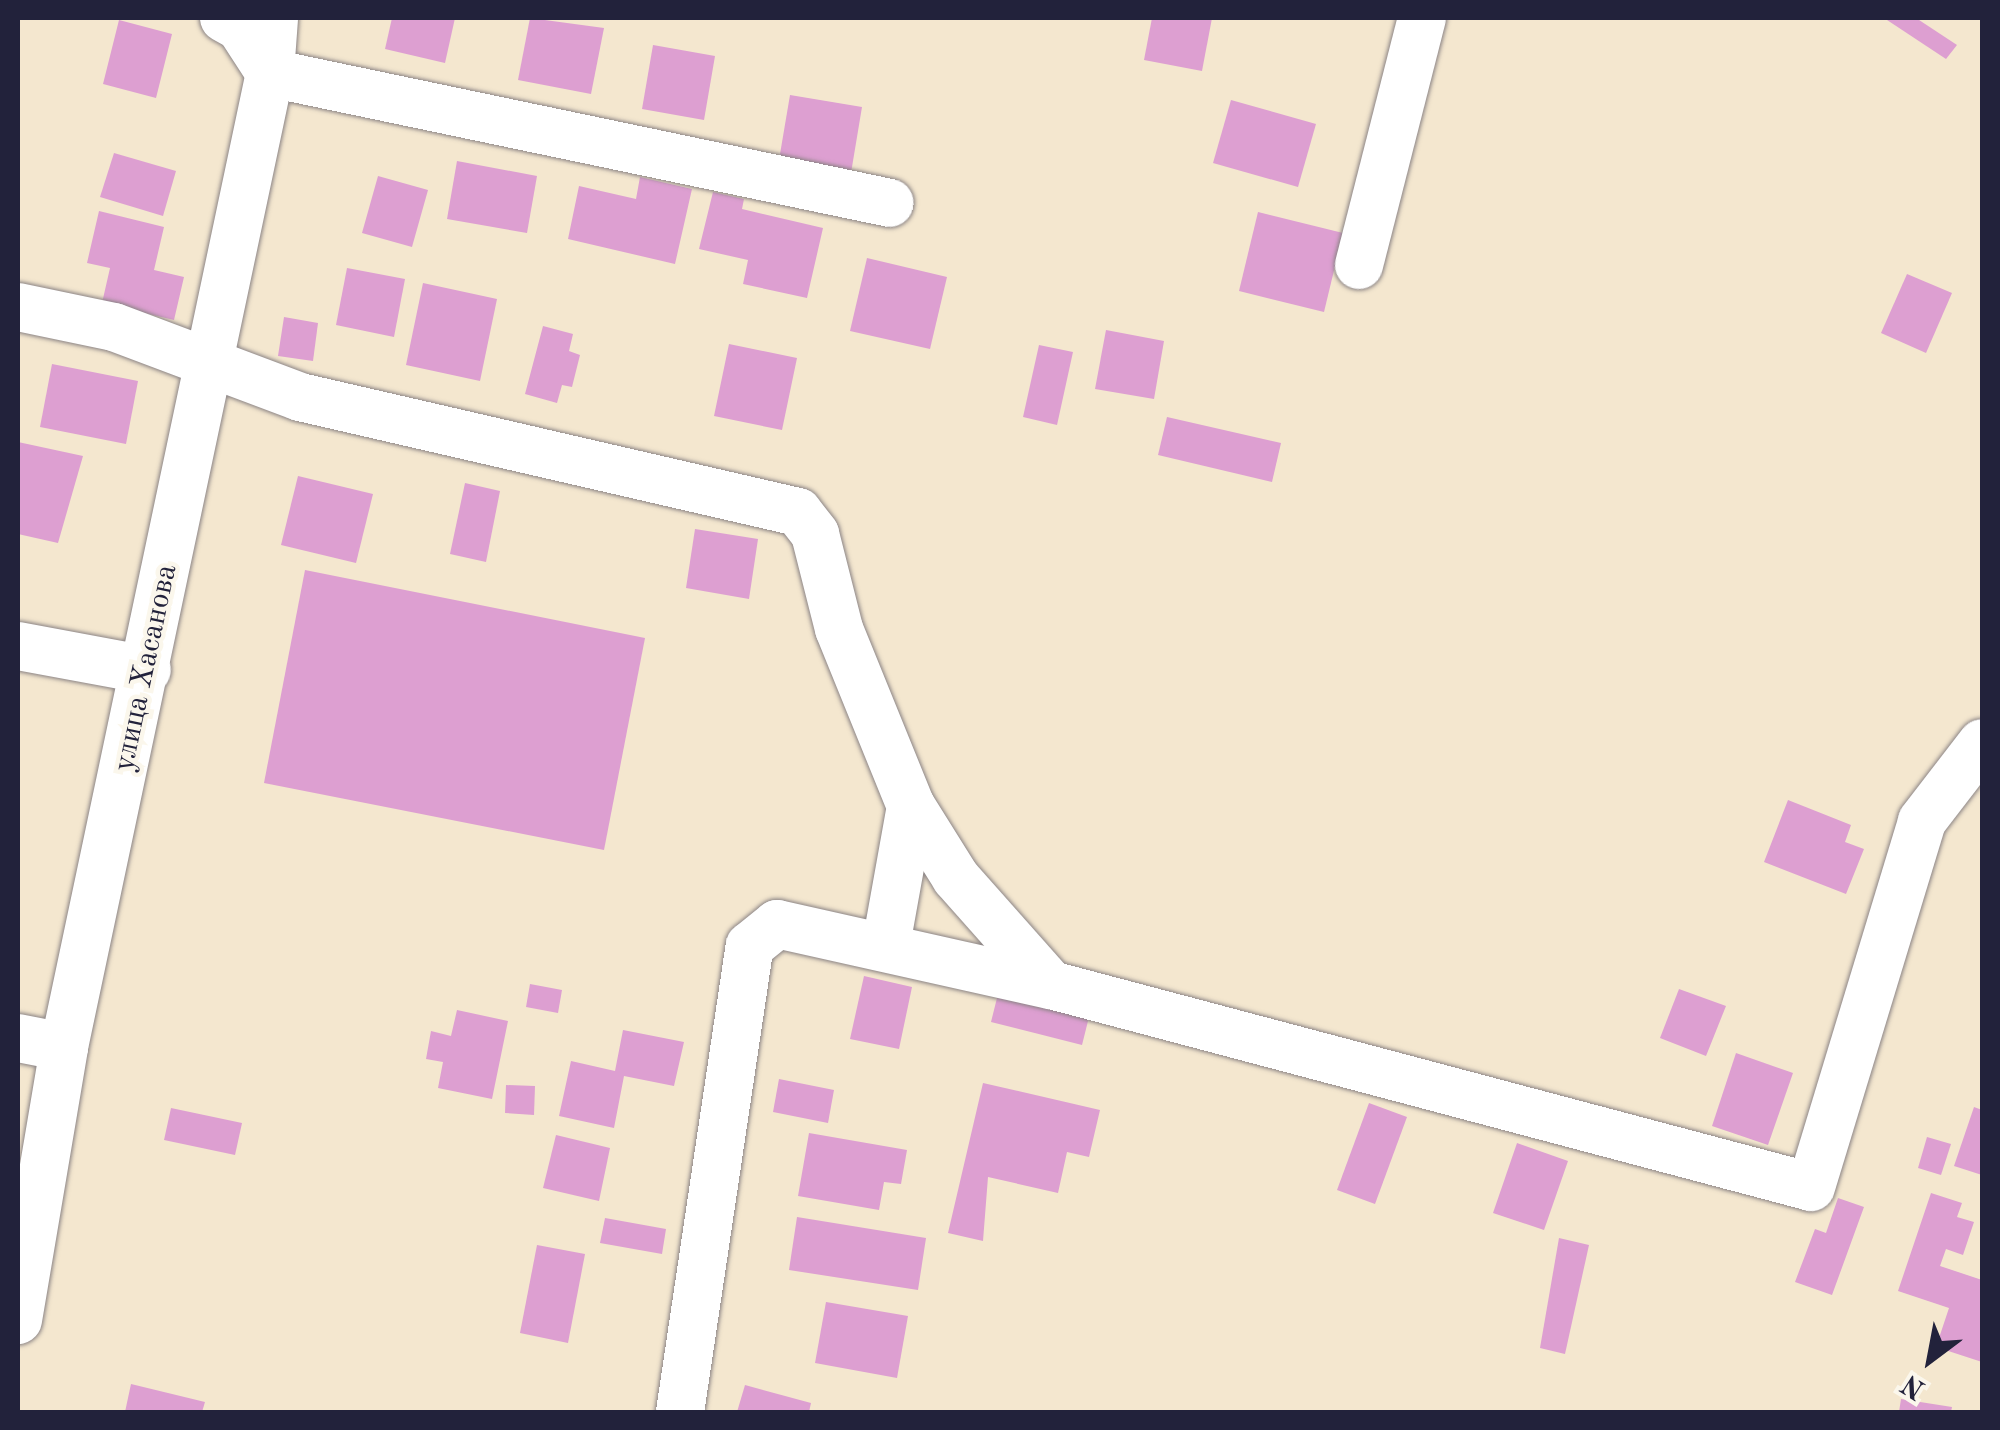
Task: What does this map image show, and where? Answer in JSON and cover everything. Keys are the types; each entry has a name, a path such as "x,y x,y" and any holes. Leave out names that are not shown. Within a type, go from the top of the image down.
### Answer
{"street":[{"path":"224,18 240,26 270,73 890,203"},
{"name":"улица Хасанова","path":"18,1320 64,1048 147,670 205,365 270,73 274,18"},
{"path":"1358,266 1422,18"},
{"path":"18,307 114,327 205,365 300,398 798,512 814,534 839,629 911,806 956,878 1051,985"},
{"path":"18,646 147,670"},
{"path":"680,1412 750,946 777,924 886,945 1051,985 1811,1188 1922,821 1982,743"},
{"path":"886,945 911,806"},
{"path":"18,1038 64,1048"}],"building":[{"path":"392,18 455,18 445,63 385,49"},
{"path":"530,18 604,28 591,94 518,80"},
{"path":"1152,18 1212,18 1202,71 1144,60"},
{"path":"1884,18 1916,18 1957,45 1946,59"},
{"path":"119,20 172,34 156,98 103,84"},
{"path":"653,45 715,56 704,120 642,109"},
{"path":"790,95 862,107 851,173 779,160"},
{"path":"1231,100 1316,124 1298,187 1213,163"},
{"path":"114,153 176,171 163,216 100,197"},
{"path":"457,161 537,176 527,233 447,219"},
{"path":"378,176 428,190 412,247 362,233"},
{"path":"640,177 692,189 675,264 568,239 579,186 636,199"},
{"path":"713,192 744,199 742,209 823,228 807,298 743,284 748,260 699,249"},
{"path":"99,211 164,227 154,270 184,277 174,320 102,303 110,268 87,263"},
{"path":"1258,212 1343,233 1324,312 1239,291"},
{"path":"867,258 947,277 930,349 850,331"},
{"path":"347,268 405,279 394,337 336,325"},
{"path":"1907,274 1952,293 1926,353 1881,333"},
{"path":"423,283 497,299 480,381 406,365"},
{"path":"284,317 318,323 313,361 278,356"},
{"path":"543,326 573,334 569,351 580,355 572,387 562,385 557,403 525,394"},
{"path":"1106,330 1164,341 1154,399 1095,389"},
{"path":"729,344 797,358 782,430 714,416"},
{"path":"1039,345 1073,352 1057,425 1023,417"},
{"path":"52,364 138,381 126,444 40,427"},
{"path":"1167,417 1281,443 1272,482 1158,455"},
{"path":"18,442 83,456 58,543 18,534"},
{"path":"298,476 373,494 356,563 281,545"},
{"path":"465,483 500,491 486,562 450,554"},
{"path":"695,529 758,539 749,599 686,588"},
{"path":"305,570 645,638 604,850 264,783"},
{"path":"1788,800 1851,825 1845,842 1864,849 1846,894 1764,862"},
{"path":"864,976 912,987 899,1049 850,1039"},
{"path":"530,984 562,990 558,1013 526,1007"},
{"path":"1679,989 1726,1006 1706,1056 1660,1038"},
{"path":"998,994 1089,1017 1082,1045 991,1022"},
{"path":"457,1010 508,1021 492,1099 438,1088 443,1062 426,1059 431,1031 451,1036"},
{"path":"623,1030 684,1042 674,1086 624,1076 614,1128 559,1116 571,1061 615,1071"},
{"path":"1736,1053 1793,1073 1768,1145 1712,1126"},
{"path":"779,1079 834,1090 828,1123 773,1112"},
{"path":"983,1083 1100,1110 1089,1157 1067,1152 1058,1193 988,1177 983,1241 948,1233"},
{"path":"506,1085 535,1086 534,1115 505,1113"},
{"path":"1369,1103 1407,1117 1375,1204 1337,1190"},
{"path":"1974,1107 1982,1110 1982,1175 1954,1166"},
{"path":"171,1108 242,1123 235,1155 164,1140"},
{"path":"809,1133 907,1150 901,1184 884,1182 879,1210 798,1196"},
{"path":"556,1135 610,1148 599,1201 543,1188"},
{"path":"1927,1137 1951,1144 1941,1175 1918,1168"},
{"path":"1517,1143 1568,1161 1544,1230 1493,1213"},
{"path":"1931,1193 1962,1203 1957,1217 1974,1222 1963,1255 1946,1249 1940,1266 1982,1280 1982,1362 1936,1347 1949,1308 1898,1291"},
{"path":"1838,1198 1864,1207 1832,1295 1795,1282 1815,1229 1826,1233"},
{"path":"797,1217 926,1238 918,1290 789,1270"},
{"path":"605,1218 666,1229 662,1254 600,1243"},
{"path":"1559,1238 1589,1245 1565,1354 1540,1348"},
{"path":"537,1245 585,1254 568,1343 520,1333"},
{"path":"826,1302 908,1316 897,1378 815,1363"},
{"path":"131,1384 205,1402 202,1412 125,1412"},
{"path":"745,1385 811,1403 809,1412 737,1412"},
{"path":"1901,1399 1952,1407 1951,1412 1899,1412"}]}
